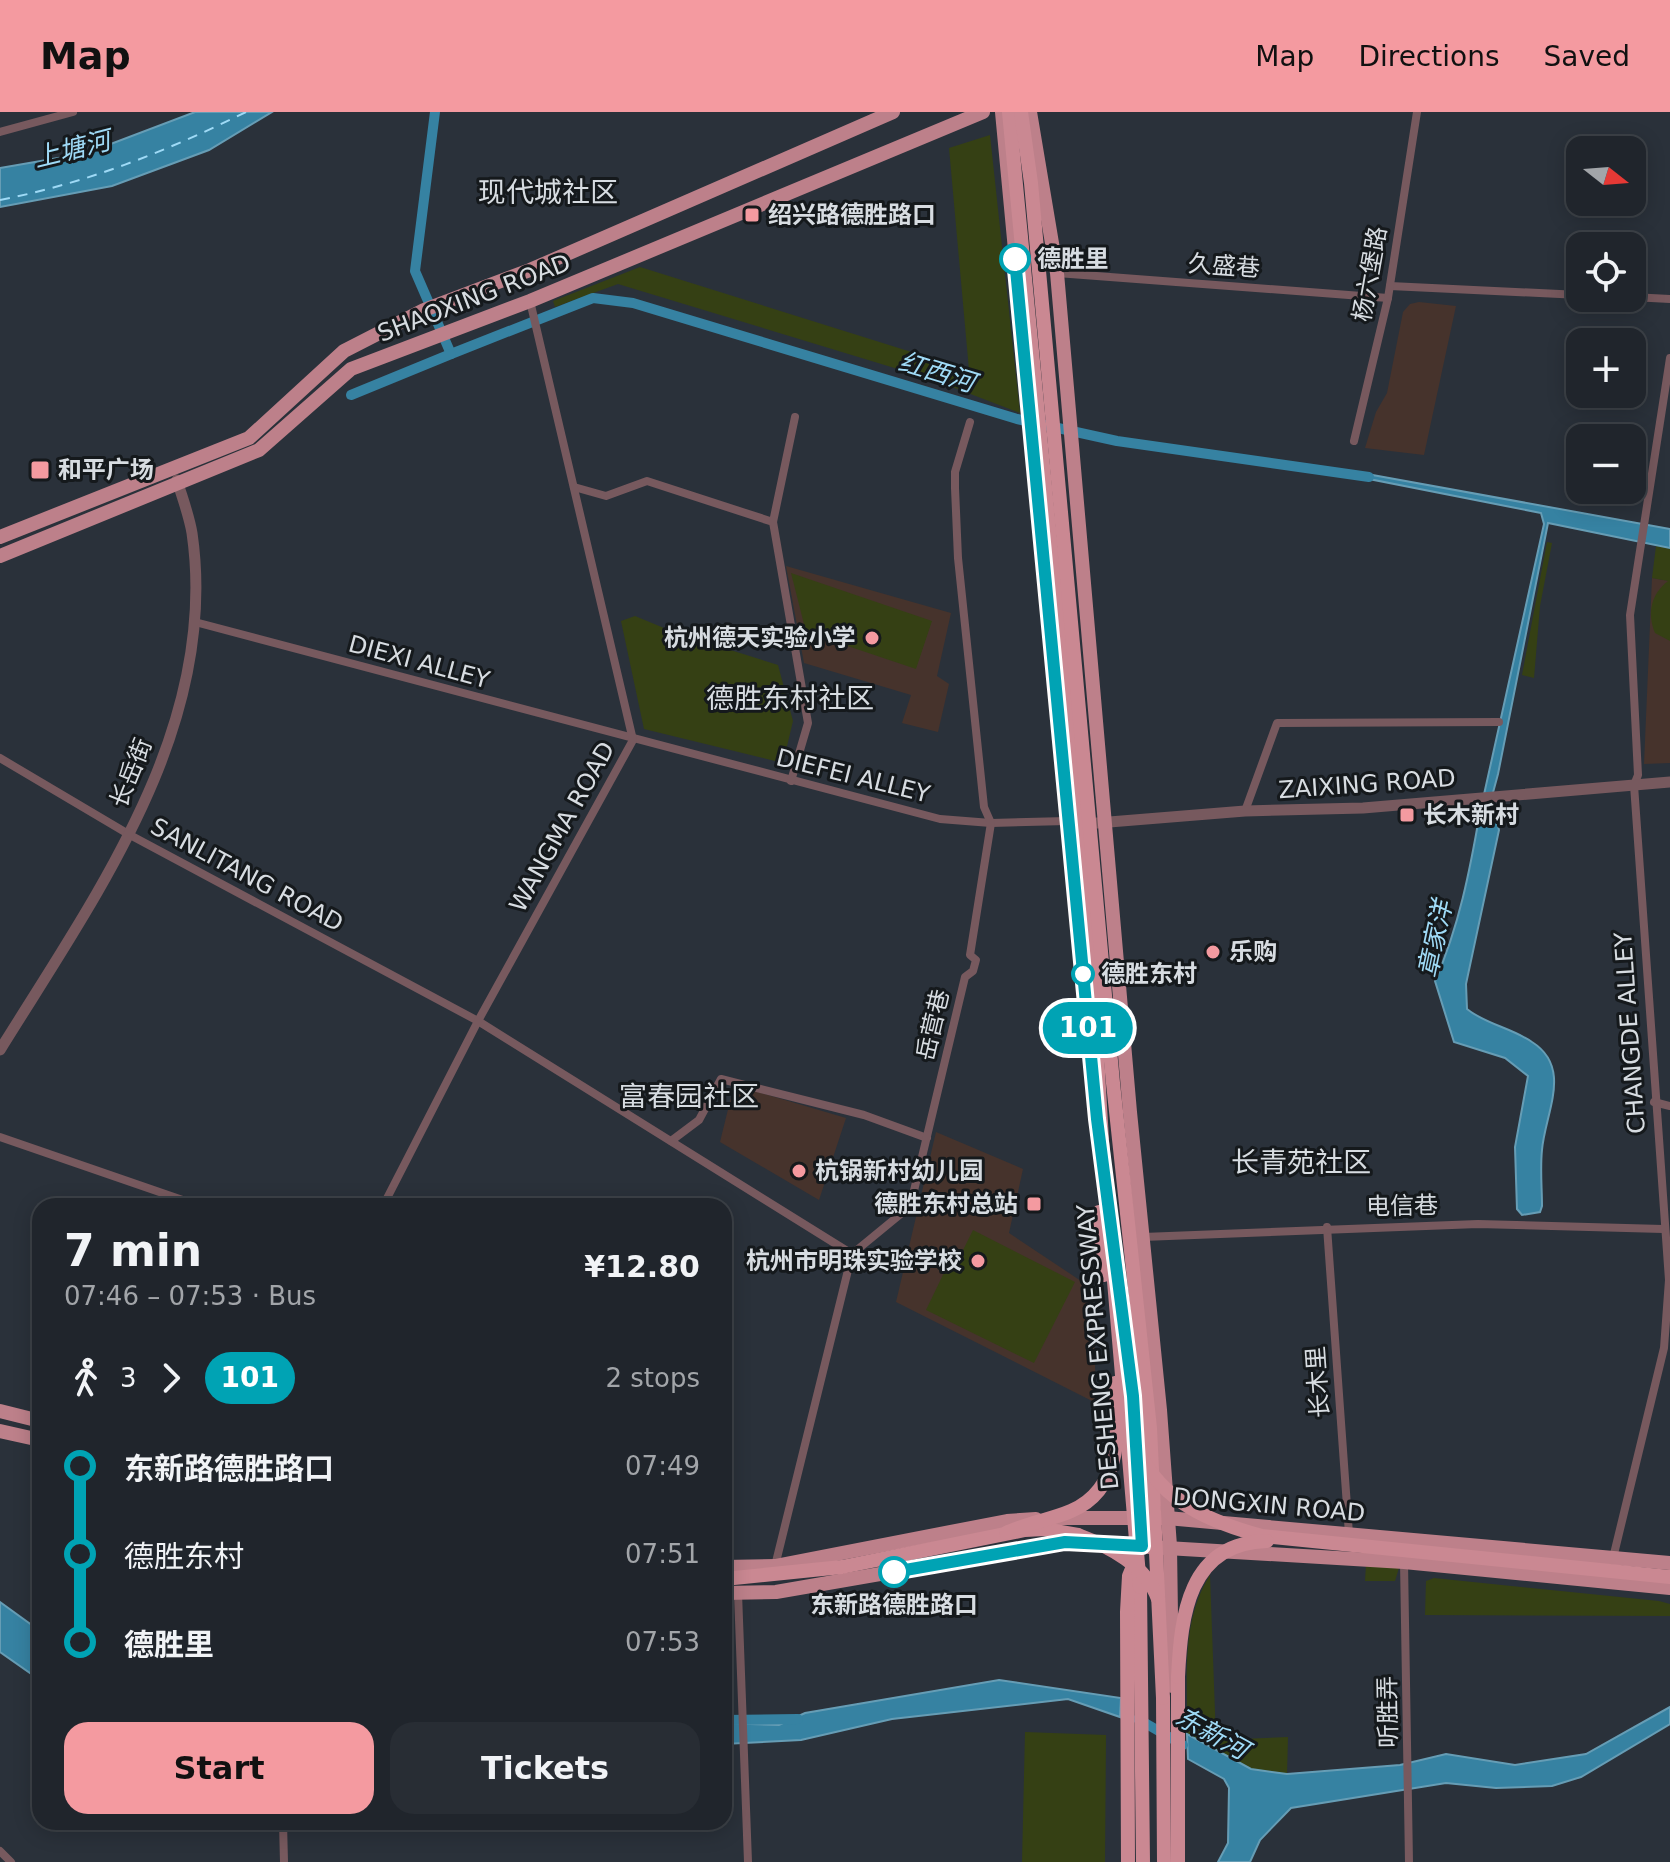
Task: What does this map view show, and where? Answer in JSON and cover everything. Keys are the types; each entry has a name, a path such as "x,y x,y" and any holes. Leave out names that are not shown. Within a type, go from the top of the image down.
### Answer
{"highway":[{"path":"1001,112 1024,182"},
{"name":"DESHENG EXPRESSWAY","path":"1009,112 1024,182 1150,1428 1160,1593 1164,1862"},
{"name":"DESHENG EXPRESSWAY","path":"1021,112 1024,182 1093,985 1102,1140 1140,1587 1146,1862"},
{"path":"1024,182 1031,112"},
{"path":"1006,1533 1028,1522 1076,1509 1100,1489 1110,1473 1117,1450 1116,1394 1097,1190 1102,1140"},
{"path":"1116,1394 1139,1456 1152,1477 1175,1498 1202,1515 1235,1529 1287,1541 1670,1577"},
{"path":"732,1578 842,1567 1006,1533 1044,1529 1069,1533 1095,1541 1130,1562 1155,1590 1178,1677"},
{"path":"1175,1862 1178,1677 1183,1609 1196,1581 1208,1566 1237,1547 1287,1541"},
{"path":"1128,1862 1127,1612 1129,1576 1142,1546"}],"main road":[{"name":"SHAOXING ROAD","path":"0,537 249,438 344,351 430,308 530,270 863,118 893,112"},
{"name":"SHAOXING ROAD","path":"0,556 177,480 259,450 351,369 443,335 532,308 983,112"},
{"path":"1001,112 1097,1119 1133,1396 1141,1519 1147,1708 1146,1862"},
{"path":"1031,112 1057,273 1104,823 1160,1410 1170,1546 1175,1862"},
{"path":"0,1411 32,1419"},
{"path":"0,1431 32,1438"},
{"name":"DONGXIN ROAD","path":"732,1567 775,1566 1007,1521 1090,1516 1167,1518 1670,1563"},
{"name":"DONGXIN ROAD","path":"732,1593 776,1592 1065,1542 1404,1562 1670,1588"}],"street":[{"path":"0,132 73,112"},
{"name":"杨六堡路","path":"1354,441 1388,298 1417,112"},
{"name":"久盛巷","path":"1057,273 1388,298"},
{"path":"1390,286 1566,294"},
{"path":"1646,298 1670,299"},
{"name":"WANGMA ROAD","path":"387,1198 478,1021 633,740 532,308"},
{"name":"CHANGDE ALLEY","path":"1613,1558 1668,1322 1669,1280 1654,1102 1634,785 1638,775 1630,615 1637,549 1670,358"},
{"path":"791,781 808,723 773,522 795,417"},
{"name":"岳营巷","path":"852,1254 908,1208 965,977 973,971 976,960 970,955 991,823 984,807 958,558 955,472 970,422"},
{"name":"长岳街","path":"0,1050 130,835 183,700 195,622 192,532 177,480"},
{"path":"574,487 606,496 647,481 773,522"},
{"name":"DIEXI ALLEY","path":"195,622 633,740"},
{"path":"1245,811 1277,723 1499,722"},
{"name":"DIEFEI ALLEY","path":"633,740 940,819 991,823 1067,821"},
{"name":"SANLITANG ROAD","path":"0,758 130,835 478,1021 852,1254"},
{"name":"ZAIXING ROAD","path":"1067,821 1104,823 1245,811 1363,808 1670,782"},
{"path":"671,1141 687,1133 699,1120 721,1079 864,1115 927,1138"},
{"path":"1654,1102 1670,1106"},
{"path":"0,1137 177,1198"},
{"name":"电信巷","path":"1143,1237 1327,1227 1478,1224 1663,1229"},
{"name":"长木里","path":"1327,1227 1349,1534"},
{"path":"775,1566 852,1254"},
{"name":"听胜弄","path":"1404,1562 1409,1862"},
{"path":"732,1601 745,1704 748,1862"},
{"path":"283,1830 284,1862"},
{"path":"0,1851 11,1862"}],"shaded area":[{"path":"1410,304 1456,306 1424,455 1365,448 1376,412 1387,393 1403,312"},
{"name":"杭州德天实验小学","path":"786,566 951,613 937,676 949,684 938,732 902,723 911,695 804,663"},
{"path":"1652,578 1670,581 1670,763 1644,764"},
{"name":"杭锅新村幼儿园","path":"734,1085 846,1118 819,1200 720,1142"},
{"name":"杭州市明珠实验学校","path":"936,1132 1023,1169 1009,1233 1093,1289 1096,1403 896,1302"}],"green space":[{"path":"990,135 1020,413 934,380 618,284 555,307 553,301 640,267 969,370 949,148"},
{"path":"1547,542 1552,543 1540,606 1534,678 1522,675"},
{"path":"1656,546 1670,548 1670,641 1655,633 1651,618 1654,598 1668,581 1652,578"},
{"path":"791,573 932,621 916,669 806,632"},
{"path":"635,616 676,633 778,665 793,721 783,763 644,729 621,621"},
{"path":"973,1230 1075,1282 1034,1363 926,1310 954,1252 961,1254"},
{"path":"1366,1565 1399,1568 1395,1581 1365,1581"},
{"path":"1210,1575 1216,1740 1288,1737 1287,1775 1251,1769 1187,1734 1190,1632 1200,1593"},
{"path":"1434,1578 1659,1601 1670,1604 1670,1616 1425,1615 1426,1581"},
{"path":"1025,1732 1106,1735 1105,1862 1022,1862"}],"water":[{"path":"195,112 272,112 209,150 112,186 0,207 0,168 87,153"},
{"path":"1356,472 1670,529 1670,548 1548,523 1498,774 1491,800 1481,808 1544,524 1541,513 1359,477"},
{"path":"1480,812 1496,819 1499,830 1466,984 1467,1009 1532,1042 1544,1053 1554,1078 1542,1150 1542,1206 1540,1212 1522,1215 1517,1209 1515,1147 1528,1076 1505,1058 1454,1042 1435,981 1457,919"},
{"path":"0,1602 32,1625 32,1674 0,1652"},
{"path":"999,1680 1121,1698 1120,1717 1068,1699 892,1719 801,1740 732,1744 732,1723 779,1725 805,1713"},
{"path":"1670,1707 1670,1724 1581,1777 1552,1786 1496,1788 1446,1783 1291,1808 1260,1840 1250,1862 1218,1862 1228,1843 1229,1788 1224,1779 1188,1759 1187,1734 1251,1769 1287,1774 1400,1765 1446,1754 1515,1765 1586,1754"}],"waterway":[{"name":"红西河","path":"435,112 415,271 451,354 593,298 633,303 1017,419 1117,441 1369,477"},
{"path":"351,395 451,354"},
{"name":"东新河","path":"732,1720 798,1719"},
{"name":"东新河","path":"1138,1719 1183,1745"}],"ferry route":[{"path":"0,200 64,185 126,164 246,112"}],"bus line":[{"name":"101","path":"894,1572 1065,1542 1142,1546 1133,1396 1097,1119 1015,259"}],"place":[{"name":"绍兴路德胜路口","path":"752,215"},
{"name":"德胜里","path":"1015,259"},
{"name":"和平广场","path":"40,470"},
{"name":"杭州德天实验小学","path":"872,638"},
{"name":"长木新村","path":"1407,815"},
{"name":"乐购","path":"1213,952"},
{"name":"德胜东村","path":"1083,974"},
{"name":"杭锅新村幼儿园","path":"799,1171"},
{"name":"德胜东村总站","path":"1034,1204"},
{"name":"杭州市明珠实验学校","path":"978,1261"},
{"name":"东新路德胜路口","path":"894,1572"}],"district":[{"name":"现代城社区","path":"548,192"},
{"name":"德胜东村社区","path":"790,698"},
{"name":"富春园社区","path":"689,1096"},
{"name":"长青苑社区","path":"1301,1162"}],"water label":[{"name":"上塘河","path":"72,149"},
{"name":"章家洋","path":"1435,939"}]}
